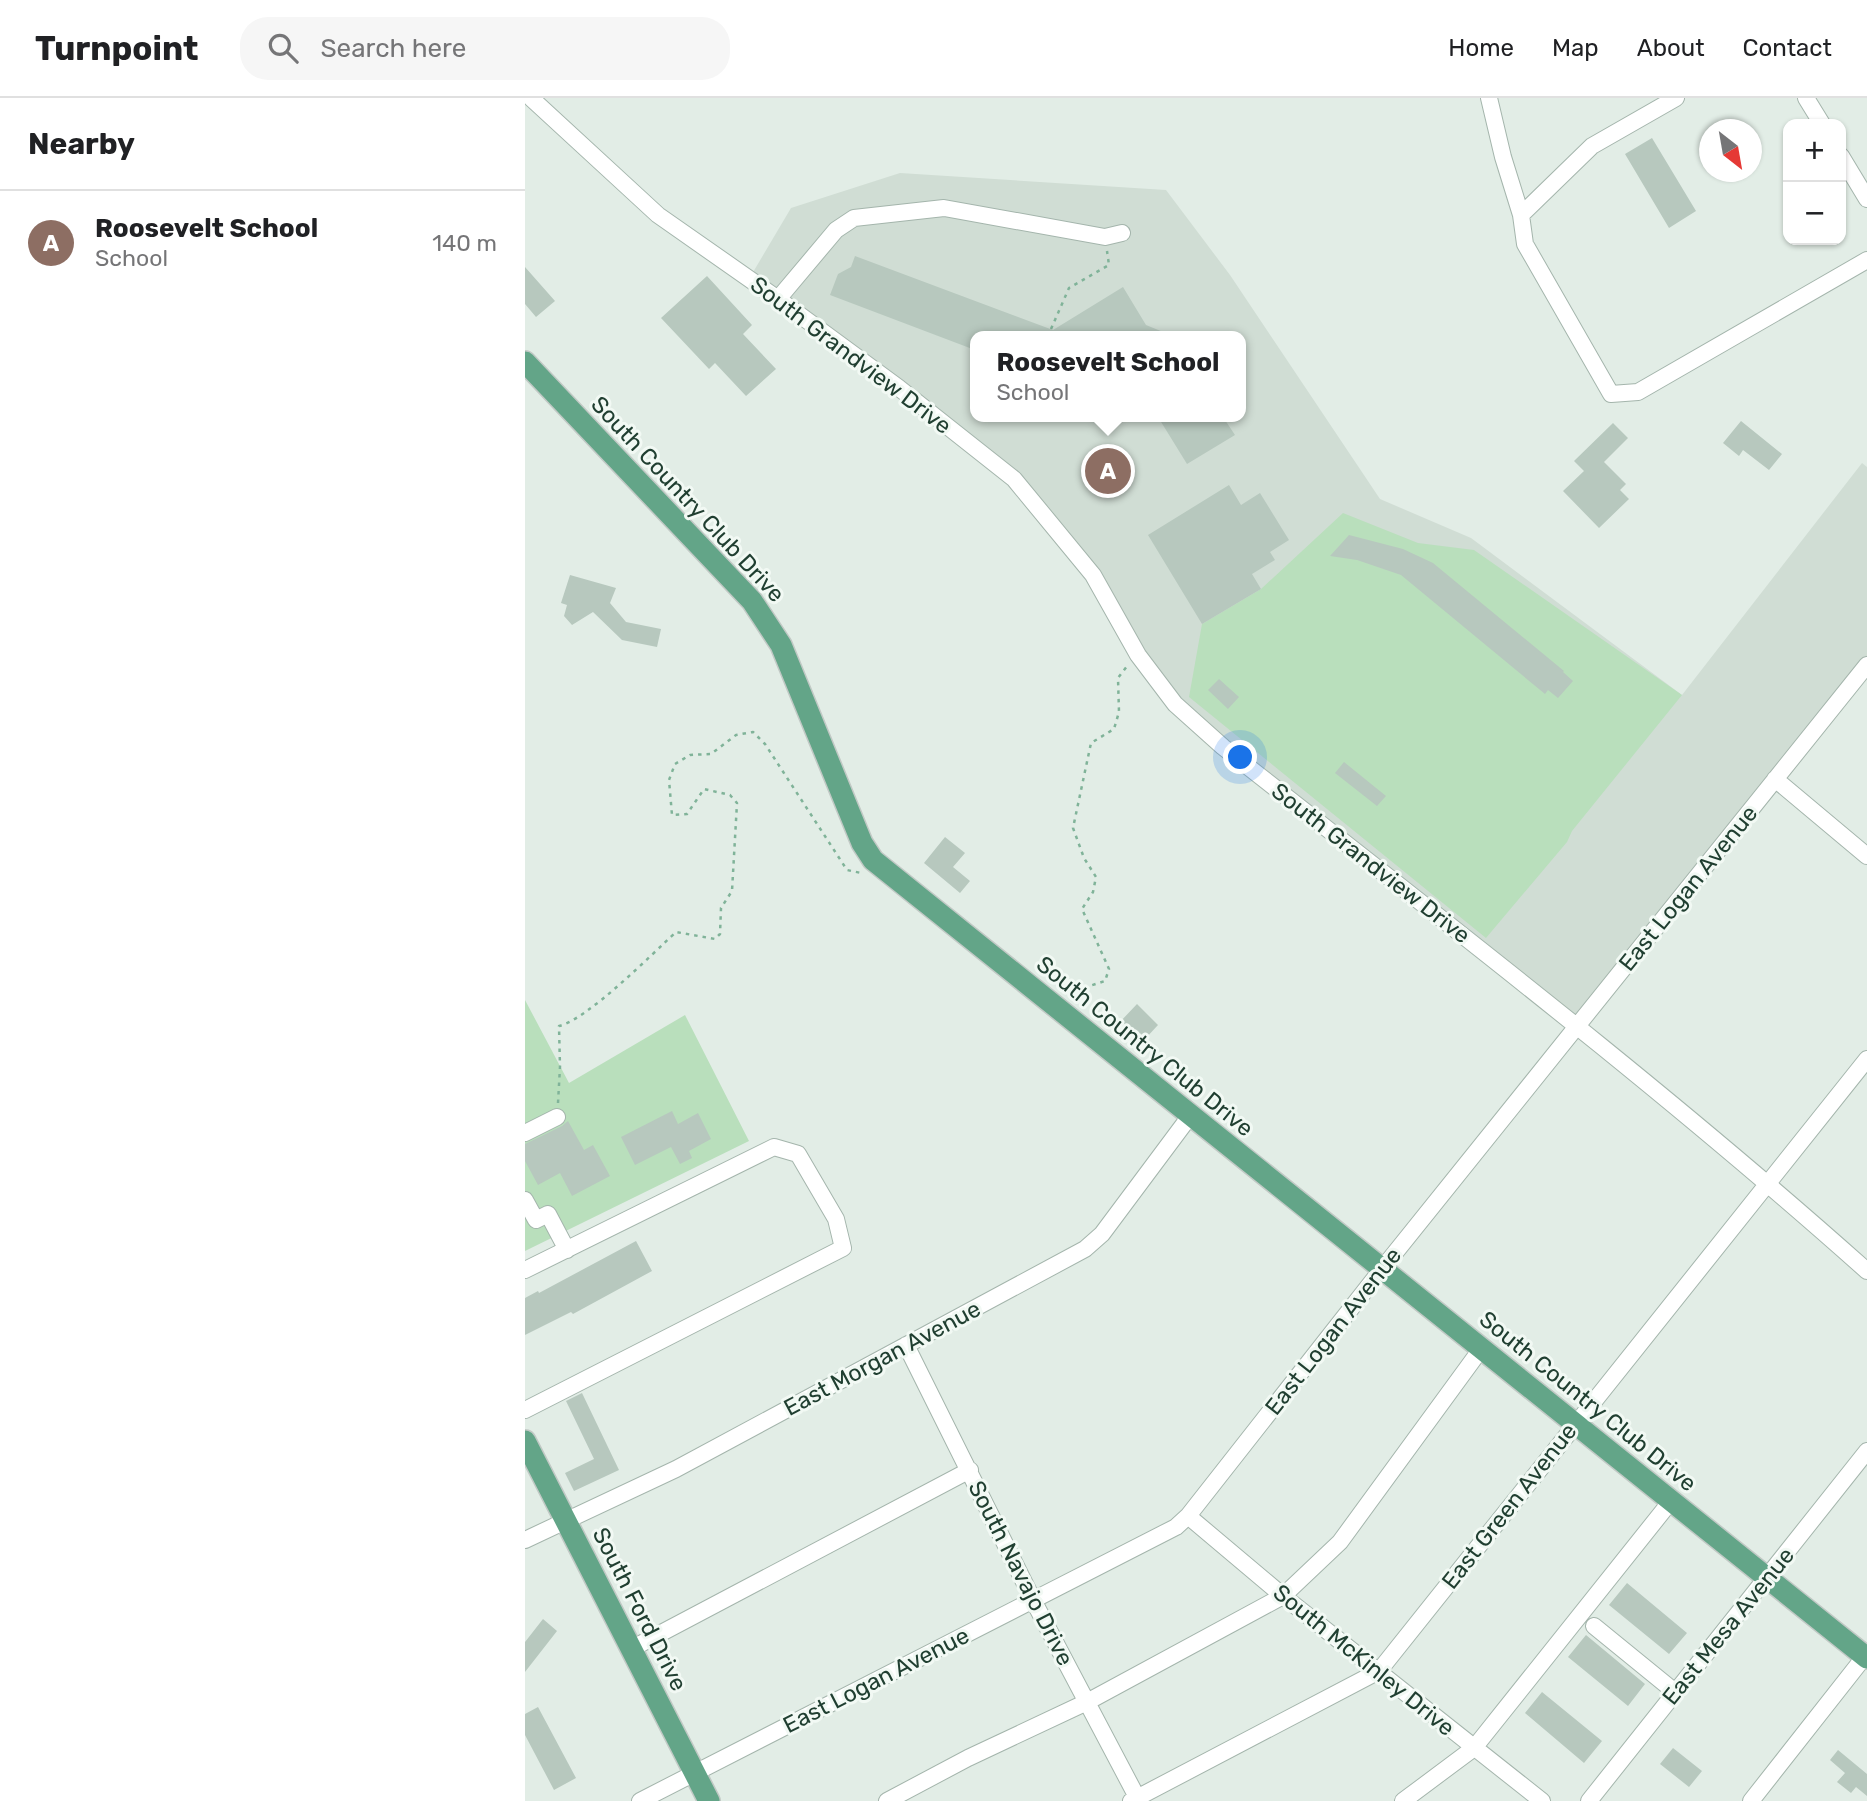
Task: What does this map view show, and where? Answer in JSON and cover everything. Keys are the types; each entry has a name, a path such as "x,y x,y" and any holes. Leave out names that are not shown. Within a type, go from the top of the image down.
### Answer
{"main road":[{"name":"South Country Club Drive","path":"525,362 752,601 781,645 862,843 873,860 1866,1657"},
{"name":"South Ford Drive","path":"525,1441 709,1801"}],"street":[{"name":"South Grandview Drive","path":"531,98 658,215 899,388 1014,479 1093,575 1137,655 1175,704 1223,747 1768,1182 1867,1271"},
{"path":"1489,98 1521,215 1525,244 1611,394 1638,392 1867,260"},
{"path":"1521,215 1592,146 1676,98"},
{"path":"1806,98 1819,119"},
{"path":"1846,164 1867,199"},
{"path":"778,299 836,230 854,218 944,208 1105,237 1122,233"},
{"name":"East Logan Avenue","path":"640,1801 1176,1527 1188,1516 1382,1269 1867,665"},
{"path":"1776,779 1867,856"},
{"name":"East Green Avenue","path":"1136,1800 1378,1671 1867,1059"},
{"name":"East Morgan Avenue","path":"525,1540 676,1469 1085,1249 1102,1234 1189,1115"},
{"path":"525,1133 557,1117"},
{"path":"525,1270 774,1147 798,1154 836,1219 843,1248 525,1410"},
{"path":"525,1200 536,1220 548,1214 567,1250"},
{"name":"South Navajo Drive","path":"906,1345 1136,1800"},
{"path":"887,1801 968,1758 1087,1702 1283,1596 1340,1542 1481,1349"},
{"name":"East Mesa Avenue","path":"1589,1801 1867,1451"},
{"path":"631,1649 970,1470"},
{"path":"1403,1801 1474,1748 1671,1501"},
{"name":"South McKinley Drive","path":"1188,1516 1283,1596 1542,1801"},
{"path":"1594,1626 1675,1692"},
{"path":"1751,1801 1866,1657"}],"path":[{"path":"1051,329 1069,288 1108,265 1105,237"},
{"path":"1042,998 1098,985 1105,981 1109,969 1082,909 1093,892 1096,877 1084,858 1073,828 1091,743 1114,729 1119,712 1118,678 1137,655"},
{"path":"557,1117 559,1026 570,1023 617,986 675,932 715,939 720,934 722,908 732,891 737,803 730,795 704,789 687,814 672,815 669,780 675,764 690,755 711,754 736,735 753,732 765,744 847,870 864,874"}],"shaded area":[{"path":"900,173 1166,190 1230,275 1380,499 1471,538 1682,695 1862,463 1867,467 1867,665 1577,1027 1176,708 1093,575 1014,479 749,279 791,208"}],"green space":[{"path":"1343,513 1418,543 1474,550 1682,695 1572,831 1567,842 1486,938 1189,697 1202,624 1261,589"},
{"path":"525,1000 569,1083 685,1015 749,1141 525,1251"}],"building":[{"path":"1652,138 1696,211 1669,228 1625,154"},
{"path":"855,256 1053,330 1123,287 1146,325 1161,331 970,331 970,348 830,295 838,274 851,267"},
{"path":"525,267 555,301 536,317 525,304"},
{"path":"707,276 752,325 743,334 776,369 746,396 715,363 709,369 661,318"},
{"path":"1741,421 1782,454 1769,470 1743,450 1739,456 1723,443"},
{"path":"1161,422 1226,422 1235,435 1187,464"},
{"path":"1613,423 1628,438 1604,462 1626,484 1620,490 1629,499 1599,528 1563,491 1584,471 1574,461"},
{"path":"1229,485 1241,505 1260,493 1289,540 1270,552 1275,560 1252,574 1261,589 1202,624 1148,535"},
{"path":"1349,535 1403,549 1433,563 1573,681 1558,698 1548,690 1545,694 1401,575 1357,560 1330,556"},
{"path":"570,575 616,588 610,603 626,622 661,629 657,647 622,640 593,612 572,625 564,616 567,605 561,603"},
{"path":"1219,679 1239,697 1228,709 1208,690"},
{"path":"1344,762 1386,796 1377,806 1335,773"},
{"path":"945,837 965,853 953,867 970,881 960,893 924,863"},
{"path":"1137,1004 1158,1025 1145,1039 1140,1033 1135,1038 1119,1023"},
{"path":"672,1111 678,1124 698,1113 711,1139 689,1151 692,1158 680,1164 671,1147 635,1165 621,1137"},
{"path":"568,1121 584,1150 593,1145 610,1176 572,1196 560,1173 538,1185 525,1161 525,1144"},
{"path":"636,1241 652,1271 573,1314 571,1312 525,1335 525,1298"},
{"path":"582,1393 619,1470 574,1491 565,1473 594,1459 566,1401"},
{"path":"1627,1583 1687,1633 1669,1654 1609,1605"},
{"path":"543,1619 557,1631 525,1672 525,1642"},
{"path":"1586,1635 1645,1684 1628,1706 1568,1657"},
{"path":"1542,1692 1602,1741 1584,1763 1525,1713"},
{"path":"538,1707 576,1778 554,1790 525,1735 525,1714"},
{"path":"1673,1748 1702,1771 1689,1787 1660,1764"},
{"path":"1838,1750 1867,1774 1867,1796 1856,1787 1851,1793 1837,1782 1845,1773 1830,1760"}],"place":[{"name":"Roosevelt School","path":"1108,471"}]}
